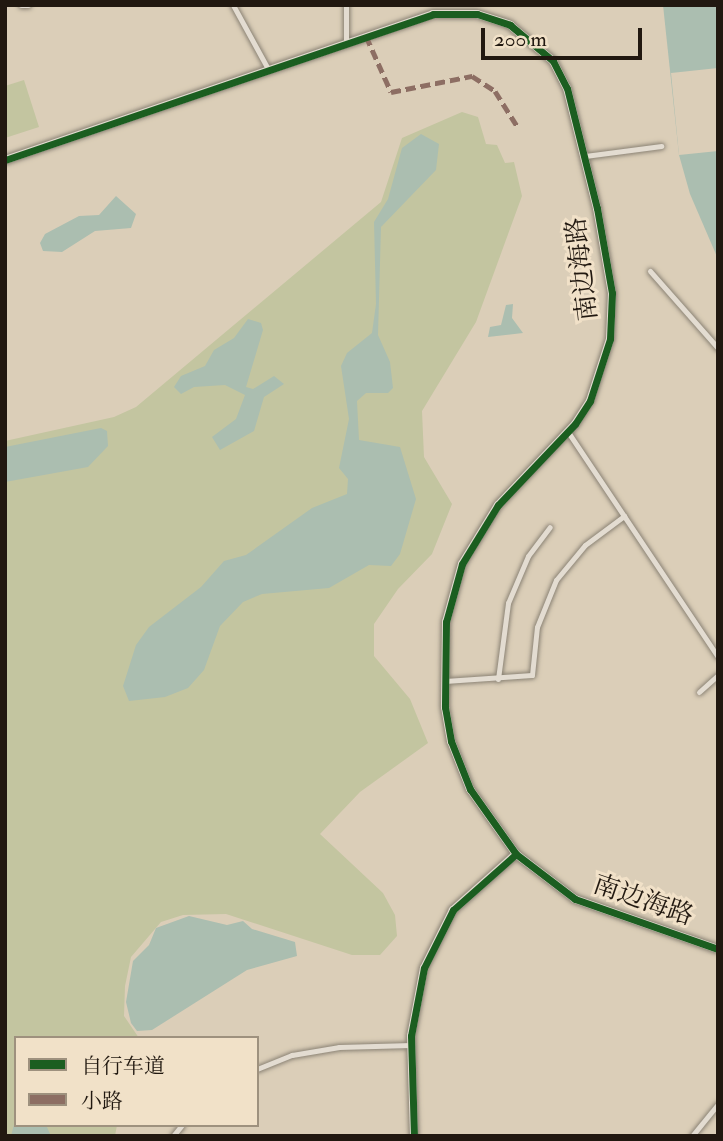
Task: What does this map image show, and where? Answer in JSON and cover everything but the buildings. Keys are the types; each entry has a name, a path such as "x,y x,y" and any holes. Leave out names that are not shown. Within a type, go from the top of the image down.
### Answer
{"street":[{"path":"21,5 28,5"},
{"path":"233,5 268,69"},
{"path":"346,5 346,43"},
{"name":"南边海路","path":"5,160 433,14 477,14 510,25 553,61 567,88 607,255 613,313 604,365 590,401 568,432 498,505 462,564 446,622 442,681 459,763 483,813 516,854 575,899 718,950"},
{"path":"585,156 662,146"},
{"path":"650,271 718,348"},
{"path":"568,432 718,657"},
{"path":"442,681 532,675 537,627 556,580 585,545 624,516"},
{"path":"498,679 508,603 528,556 550,527"},
{"path":"699,692 718,675"},
{"path":"414,1136 411,1045 415,1002 437,936 472,891 516,854"},
{"path":"259,1068 292,1055 339,1046 411,1045"},
{"path":"692,1136 718,1104"}],"green space":[{"path":"24,80 39,127 5,138 5,86"},
{"path":"462,112 478,117 486,144 497,145 505,163 514,162 522,196 476,322 422,411 424,457 452,504 432,554 398,589 374,624 374,656 410,699 428,743 360,792 320,834 383,893 395,915 397,936 380,955 352,955 226,914 183,915 161,922 131,957 125,986 124,1016 138,1036 14,1036 14,1127 117,1127 115,1136 6,1136 5,441 114,417 136,407 381,202 402,138"}],"shaded area":[{"path":"663,5 718,5 718,259 690,194 679,155"},
{"path":"421,134 439,144 436,170 381,227 378,335 390,362 393,388 388,393 366,393 357,401 359,440 400,447 416,499 400,554 391,566 369,565 329,588 262,594 243,602 220,626 204,670 188,688 165,697 129,701 123,686 136,645 149,627 201,587 224,561 246,555 312,508 347,494 348,479 339,468 349,419 341,366 347,353 372,333 376,304 374,222 388,199 402,148"},
{"path":"116,196 136,214 131,228 95,231 62,252 43,251 40,243 45,234 79,216 99,215"},
{"path":"513,304 512,318 523,333 488,337 490,327 501,325 506,305"},
{"path":"248,319 261,323 263,330 246,387 253,389 274,376 284,384 264,397 254,431 220,450 212,437 236,419 245,395 225,385 194,387 181,394 174,387 181,376 205,366 214,350 234,338"},
{"path":"101,428 107,431 108,446 88,467 5,482 5,447"},
{"path":"189,916 227,925 243,921 252,929 295,942 297,956 247,970 152,1030 137,1031 131,1023 126,1002 133,961 149,945 156,928"},
{"path":"14,1125 14,1127 47,1127 51,1136 11,1136"}],"pier":[{"path":"718,68 718,151 679,155 671,73"}],"marked path":[{"path":"366,36 391,92 472,76 495,91 517,126"}],"cycle path":[{"path":"5,160 433,14 477,14 510,25 553,61 567,88 597,208 612,293 610,339 590,401 575,424 498,505 462,564 446,622 445,707 451,741 470,789 516,854 575,899 718,949"},
{"path":"414,1136 411,1036 424,968 453,910 516,854"}]}
